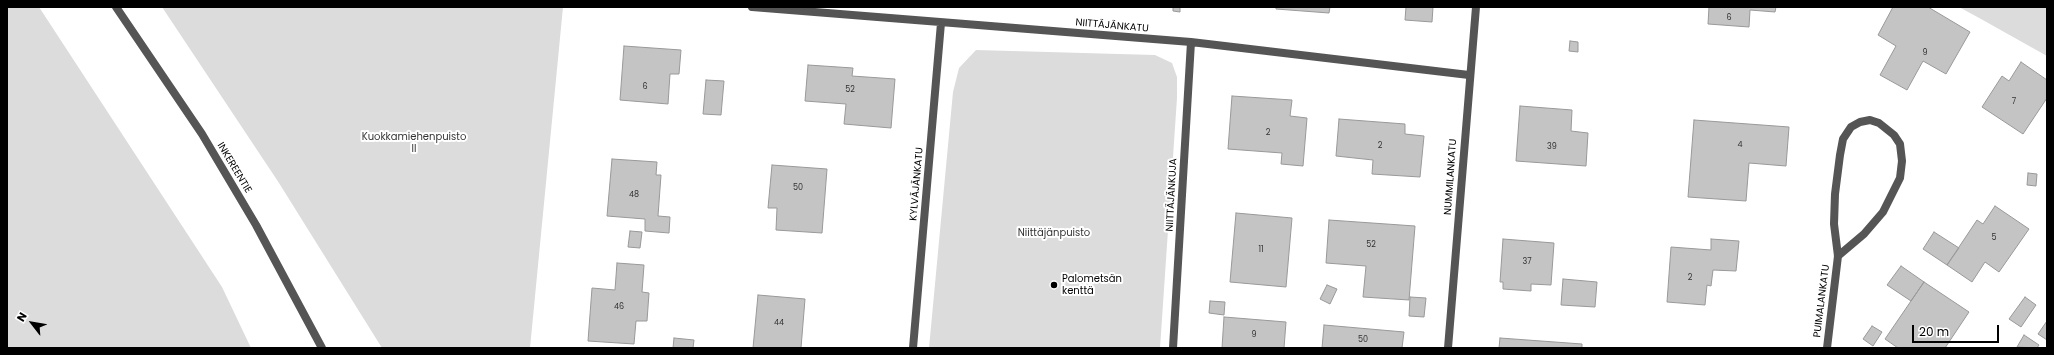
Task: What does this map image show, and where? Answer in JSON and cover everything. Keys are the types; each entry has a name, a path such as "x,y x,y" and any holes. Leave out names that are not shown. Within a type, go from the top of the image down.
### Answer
{"street":[{"name":"INKEREENTIE","path":"116,7 206,141 256,225 322,348"},
{"name":"NIITTÄJÄNKATU","path":"752,7 1191,42 1469,75"},
{"name":"NUMMILANKATU","path":"1448,348 1469,75 1476,7"},
{"name":"KYLVÄJÄNKATU","path":"913,348 940,22"},
{"name":"NIITTÄJÄNKUJA","path":"1173,348 1191,42"},
{"name":"PUIMALANKATU","path":"1827,348 1838,256 1834,224 1835,194 1843,139 1851,128 1860,122 1870,120 1879,123 1894,135 1900,144 1902,161 1900,178 1883,212 1864,234 1838,256"}],"green space":[{"path":"7,7 39,7 222,287 251,348 7,348"},
{"name":"Kuokkamiehenpuisto II","path":"162,7 563,7 530,348 382,348 279,183"},
{"path":"1959,7 2047,7 2047,56 1981,19"},
{"name":"Niittäjänpuisto","path":"976,50 1155,55 1172,63 1177,77 1177,98 1160,348 929,348 953,92 959,68"}],"building":[{"path":"1173,7 1180,7 1180,12 1173,11"},
{"path":"1276,7 1330,7 1329,13 1276,9"},
{"path":"1406,7 1433,7 1432,22 1405,20"},
{"path":"1709,7 1776,7 1775,12 1750,10 1749,27 1708,24"},
{"path":"1893,7 1928,7 1970,32 1946,74 1923,61 1907,90 1880,75 1896,46 1878,35"},
{"path":"1570,41 1578,42 1578,52 1569,51"},
{"path":"624,46 681,50 679,74 670,74 668,104 620,100"},
{"path":"2021,62 2047,80 2047,98 2023,134 1982,107 2002,76 2009,81"},
{"path":"808,65 853,68 852,76 895,79 891,128 844,124 846,104 805,101"},
{"path":"706,80 724,81 721,115 703,114"},
{"path":"1232,96 1292,100 1290,116 1307,118 1303,166 1281,164 1282,153 1228,149"},
{"path":"1520,106 1572,110 1571,131 1588,133 1586,166 1516,161"},
{"path":"1339,119 1405,124 1405,134 1424,136 1420,177 1372,174 1373,160 1336,156"},
{"path":"1694,120 1789,127 1786,166 1749,163 1746,201 1688,197"},
{"path":"612,159 657,162 656,175 661,175 658,216 670,217 669,233 645,231 645,219 607,216"},
{"path":"772,165 827,169 822,233 776,230 777,208 768,208"},
{"path":"2028,173 2037,174 2036,186 2027,185"},
{"path":"1995,206 2029,229 1999,272 1985,262 1972,282 1947,265 1977,220 1983,224"},
{"path":"1236,213 1292,218 1286,287 1230,282"},
{"path":"1329,220 1415,226 1409,300 1363,297 1366,266 1326,263"},
{"path":"630,231 642,232 640,248 628,247"},
{"path":"1934,232 1959,248 1947,265 1923,249"},
{"path":"1503,239 1554,243 1551,285 1531,284 1531,291 1503,289 1503,282 1500,282"},
{"path":"1711,239 1739,241 1736,271 1713,270 1711,286 1707,285 1705,305 1667,302 1671,247 1711,250"},
{"path":"617,263 644,265 642,292 649,293 647,321 636,321 634,344 588,341 592,288 615,290"},
{"path":"1901,266 1924,282 1911,301 1887,285"},
{"path":"1563,279 1597,282 1595,307 1561,305"},
{"path":"1924,282 1969,312 1945,348 1898,348 1885,339"},
{"path":"1327,285 1337,289 1330,304 1320,299"},
{"path":"758,295 805,299 801,348 753,348"},
{"path":"1410,297 1426,298 1424,317 1409,316"},
{"path":"2025,297 2036,305 2021,327 2009,319"},
{"path":"1210,301 1225,302 1224,315 1209,313"},
{"path":"1224,317 1286,322 1284,348 1222,348"},
{"path":"2047,321 2047,340 2038,334"},
{"path":"1324,325 1404,332 1402,348 1322,348"},
{"path":"1872,326 1882,332 1873,346 1863,339"},
{"path":"2024,335 2039,345 2037,348 2017,347"},
{"path":"674,338 694,340 693,348 673,348"},
{"path":"1500,338 1582,344 1582,348 1499,348"}],"place":[{"name":"Palometsän kenttä","path":"1054,285"}]}
